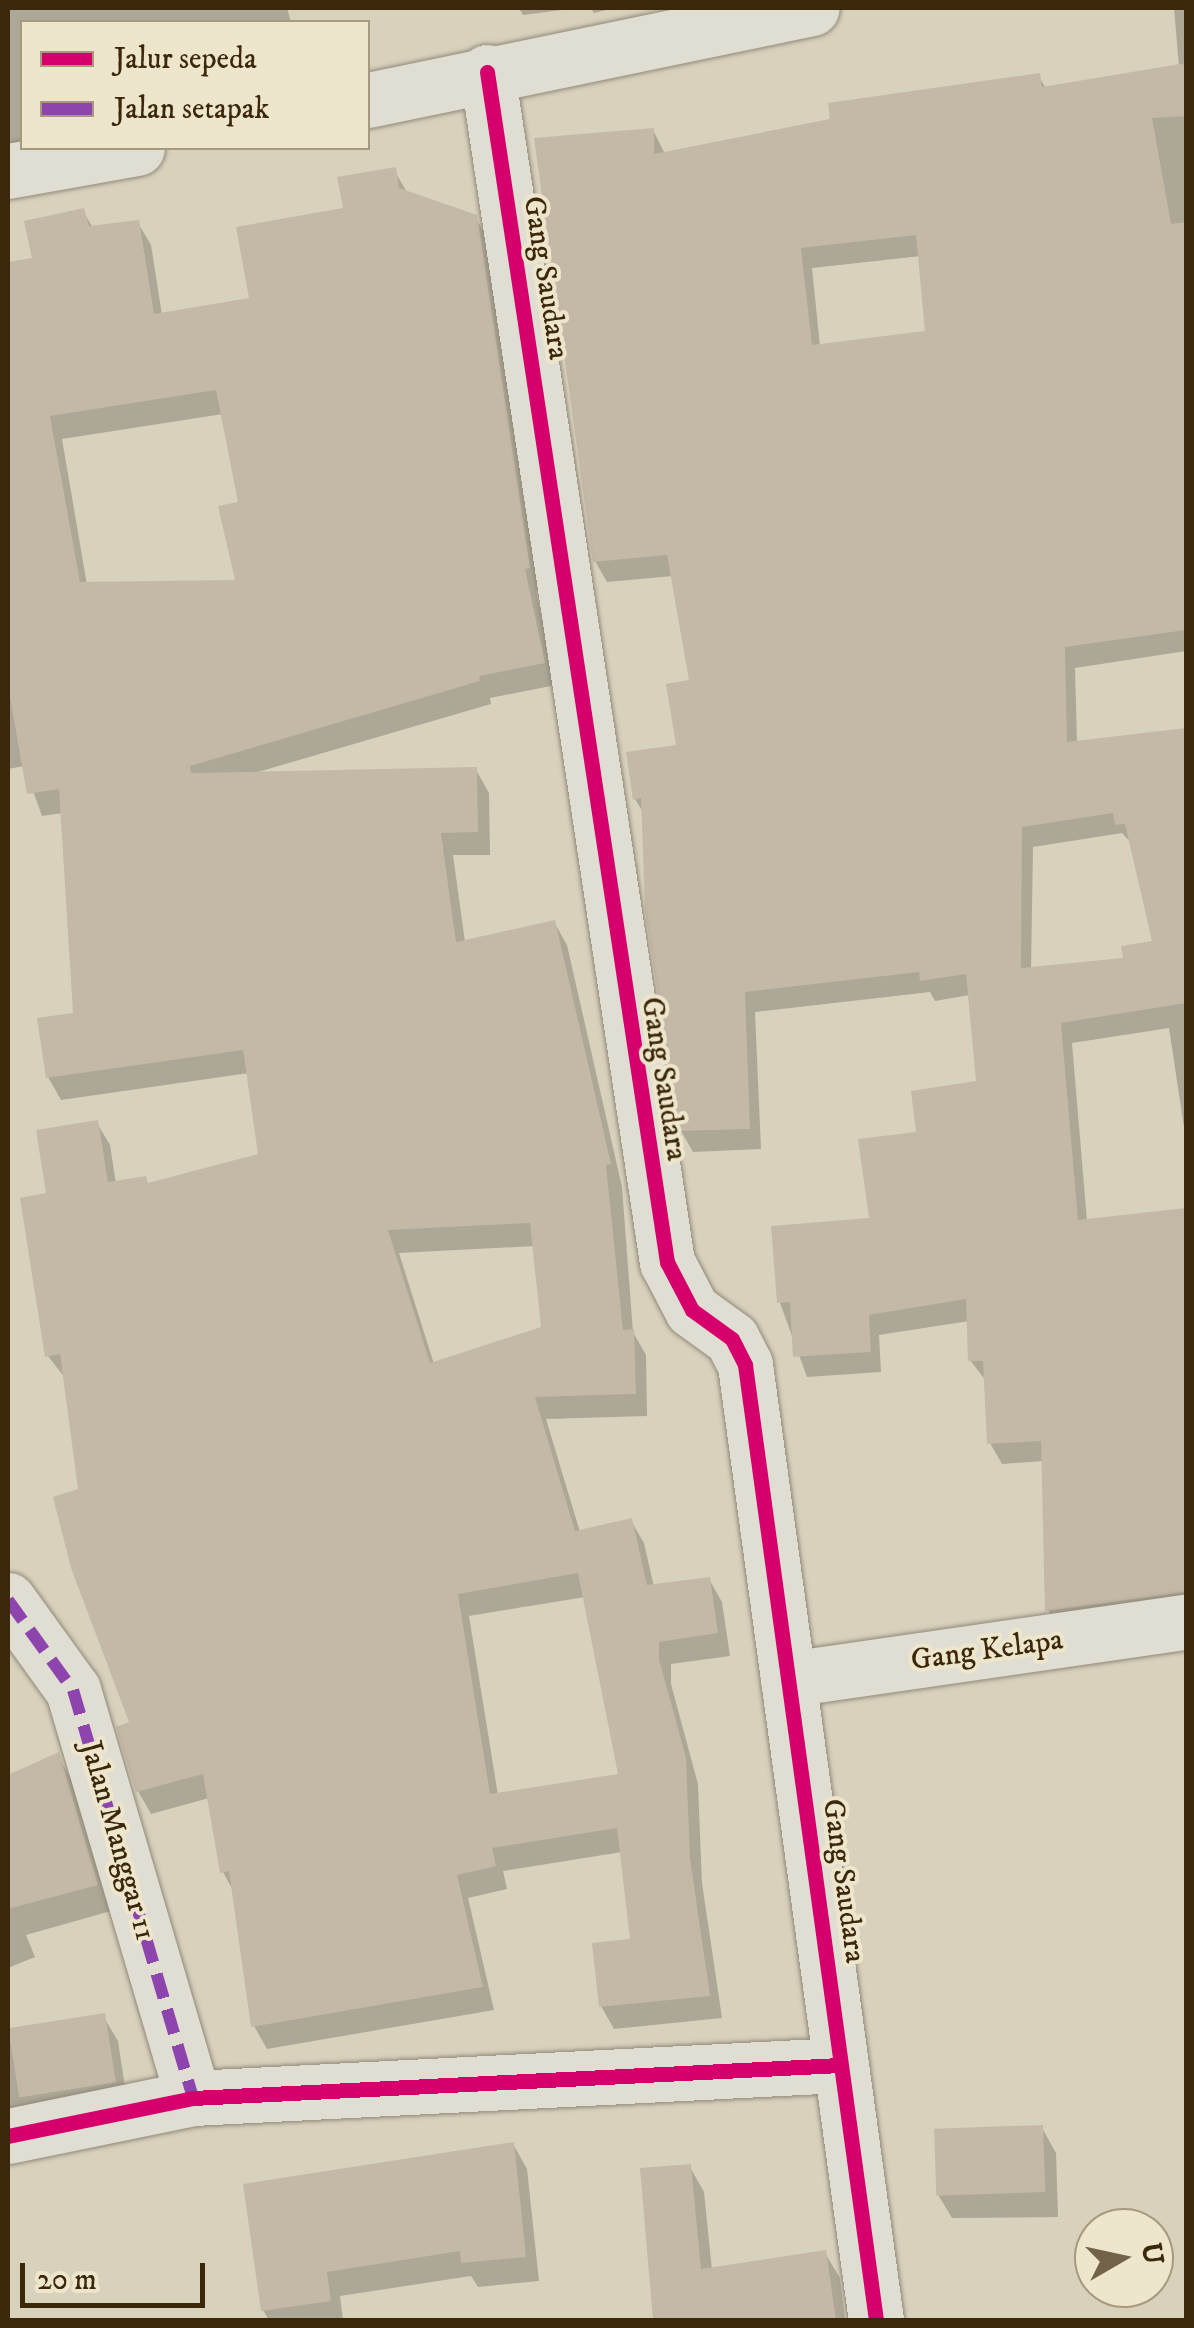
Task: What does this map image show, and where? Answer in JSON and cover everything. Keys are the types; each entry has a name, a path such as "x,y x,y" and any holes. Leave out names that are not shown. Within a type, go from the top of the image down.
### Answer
{"street":[{"path":"370,100 486,72 812,8"},
{"name":"Gang Saudara","path":"486,72 656,1211 678,1290 732,1338 746,1365 876,2320"},
{"path":"8,171 125,150"},
{"name":"Jalan Manggar 11","path":"8,1600 73,1690 193,2098"},
{"name":"Gang Kelapa","path":"788,1679 1186,1622"},
{"path":"8,2136 193,2098 840,2065"}],"building":[{"path":"1186,63 1186,116 1152,118 1171,224 1186,222 1186,630 1065,647 1067,742 1186,728 1186,1003 1061,1023 1078,1220 1186,1208 1186,1592 1045,1611 1041,1441 987,1444 983,1361 968,1361 966,1299 869,1315 871,1352 793,1357 790,1302 777,1303 771,1226 869,1218 858,1139 916,1132 911,1091 976,1081 966,974 920,981 919,972 745,992 750,1129 679,1131 645,909 641,798 633,800 626,752 676,745 666,684 689,680 667,555 593,562 534,138 654,128 654,154 830,119 828,103 1040,73 1042,87","holes":["916,235 925,331 812,345 801,248","1113,813 1115,825 1125,824 1152,941 1121,946 1123,958 1021,968 1022,827"]},
{"path":"396,167 399,188 477,215 530,568 525,569 545,663 479,676 480,681 190,766 191,773 477,767 478,832 441,833 456,942 555,920 611,1164 606,1165 623,1330 634,1329 636,1394 535,1397 575,1531 632,1518 647,1585 710,1577 718,1633 659,1642 659,1659 686,1758 690,1858 710,1996 599,2007 592,1943 630,1939 617,1828 492,1848 496,1866 457,1875 483,1987 251,2027 229,1871 220,1873 203,1774 136,1792 116,1727 129,1722 71,1568 53,1497 78,1489 60,1354 45,1357 20,1198 46,1193 36,1130 98,1120 108,1182 146,1176 148,1183 258,1154 243,1050 46,1078 37,1018 73,1013 59,789 27,794 8,686 8,262 32,258 24,221 84,208 89,226 139,220 154,314 249,298 236,227 343,208 337,177","holes":["216,390 238,502 218,506 235,580 80,582 50,416","530,1223 541,1327 430,1363 388,1230","578,1573 618,1774 490,1794 458,1594"]},
{"path":"59,1752 98,1885 8,1909 8,1775"},
{"path":"105,2013 116,2082 19,2097 8,2028"},
{"path":"1043,2125 1045,2192 936,2196 934,2129"},
{"path":"514,2142 526,2257 461,2263 460,2251 327,2272 331,2301 261,2311 243,2184"},
{"path":"691,2164 701,2269 826,2250 836,2320 653,2320 640,2168"}],"marked path":[{"path":"8,1600 73,1690 193,2098"}],"cycle path":[{"path":"487,72 667,1262 692,1310 732,1339 745,1365 876,2320"},
{"path":"8,2136 193,2098 840,2065"}]}
